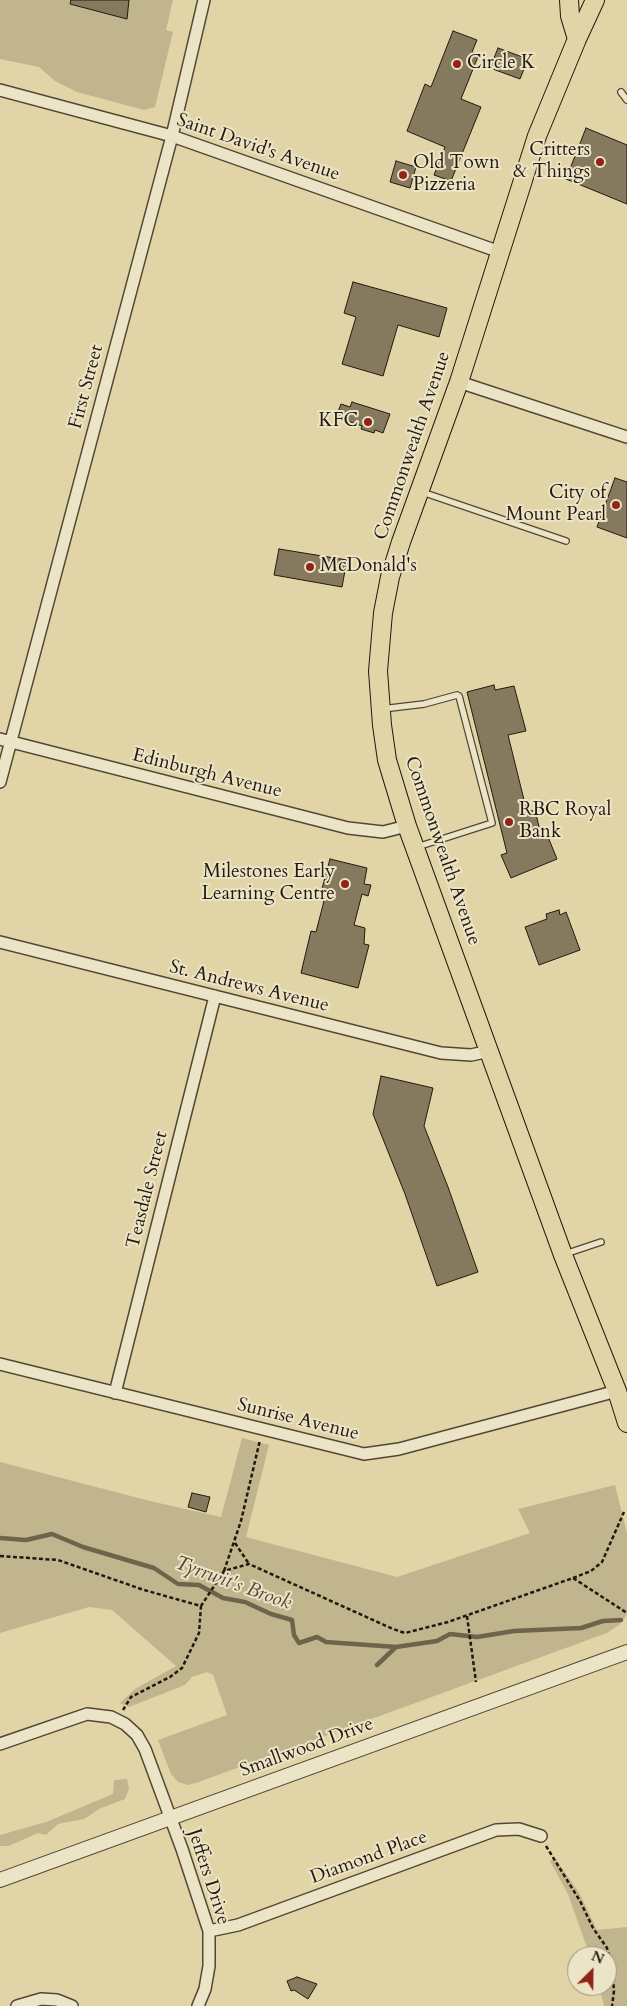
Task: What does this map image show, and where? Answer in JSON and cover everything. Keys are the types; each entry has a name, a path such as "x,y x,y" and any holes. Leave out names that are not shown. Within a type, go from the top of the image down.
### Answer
{"main road":[{"path":"569,0 570,16 577,38"},
{"name":"Commonwealth Avenue","path":"595,0 577,38 537,136 459,382 390,577 383,613 378,671 380,709 387,760 407,826 563,1255 617,1390 627,1423"}],"street":[{"name":"First Street","path":"0,782 5,740 172,136 204,0"},
{"name":"Saint David's Avenue","path":"0,90 172,136 500,252"},
{"path":"459,382 627,436"},
{"name":"Edinburgh Avenue","path":"5,740 348,828 383,832 407,826"},
{"name":"St. Andrews Avenue","path":"0,942 441,1053 471,1055 490,1051"},
{"name":"Teasdale Street","path":"115,1393 215,996"},
{"name":"Sunrise Avenue","path":"0,1364 353,1453 375,1454 408,1447 617,1390"},
{"name":"Smallwood Drive","path":"0,1880 627,1652"},
{"path":"0,1744 79,1716 103,1715 118,1720"},
{"name":"Jeffers Drive","path":"118,1720 132,1729 142,1742 198,1894 209,1931 210,1966 205,1988 198,2006"},
{"name":"Diamond Place","path":"209,1931 238,1924 496,1830 519,1829 541,1836"},
{"path":"17,2006 34,2000 49,1999 72,2006"}],"lane":[{"path":"621,92 627,100"},
{"path":"420,492 566,541"},
{"path":"380,709 398,708 459,696 492,823 415,848"},
{"path":"563,1255 601,1242"}],"path":[{"path":"118,1720 131,1697 170,1677 184,1665 200,1627 201,1606 224,1571 234,1543 262,1430"},
{"path":"234,1543 249,1564 397,1631 416,1632 467,1616 591,1570 602,1562 624,1512"},
{"path":"0,1556 58,1560 144,1590 201,1606"},
{"path":"224,1571 249,1564"},
{"path":"573,1578 627,1613"},
{"path":"467,1616 476,1682"},
{"path":"541,1836 553,1860 580,1900 593,1928 607,1948 614,1991 612,2006"}],"shaded area":[{"path":"0,0 173,0 166,30 173,32 155,107 144,110 77,92 55,81 39,67 0,59"},
{"path":"242,1438 269,1445 246,1537 397,1577 530,1533 518,1509 615,1485 627,1533 627,1615 619,1625 607,1633 196,1783 188,1785 178,1782 171,1774 158,1740 227,1715 213,1675 207,1672 192,1677 185,1685 129,1707 120,1703 135,1689 176,1666 112,1610 89,1607 0,1633 0,1462 150,1501 221,1517"},
{"path":"127,1779 129,1789 125,1799 101,1808 84,1819 58,1824 46,1835 38,1833 9,1846 0,1846 0,1835 46,1822 113,1794 114,1780"},
{"path":"555,1858 580,1894 597,1930 627,1927 627,2006 604,2006 602,1996 617,1996 617,1946 586,1946 568,1894 550,1861"}],"building":[{"path":"71,0 129,0 127,19 70,4"},
{"path":"453,31 477,40 472,52 479,54 461,99 481,107 451,181 434,175 445,147 407,131 425,84 431,87"},
{"path":"498,48 528,59 520,79 490,68"},
{"name":"Critters & Things","path":"586,128 627,145 627,204 566,179"},
{"name":"Old Town Pizzeria","path":"396,161 416,167 410,188 390,182"},
{"path":"353,282 447,308 439,337 398,325 383,376 342,364 356,317 344,313"},
{"name":"KFC","path":"352,402 390,414 383,433 375,430 374,433 361,429 362,426 336,417 341,404 350,407"},
{"name":"City of Mount Pearl","path":"615,478 627,482 627,538 597,527"},
{"name":"McDonald's","path":"279,549 347,560 342,587 274,575"},
{"path":"494,685 495,690 514,686 526,731 508,735 527,812 535,810 542,839 548,837 557,859 511,878 501,855 507,853 467,692"},
{"path":"330,859 367,868 364,884 371,885 368,896 362,894 354,925 365,928 364,944 369,945 358,988 301,973 311,931 316,932 324,901 319,900"},
{"path":"559,910 560,915 566,912 580,950 539,965 525,927 547,919 546,914"},
{"path":"381,1076 433,1088 424,1126 478,1272 437,1286 405,1194 373,1114"},
{"path":"192,1493 210,1497 206,1512 188,1507"},
{"path":"297,1977 317,1984 308,1999 294,1990 291,1991 287,1981"}],"waterway":[{"name":"Tyrrwit's Brook","path":"0,1538 26,1540 52,1534 83,1547 154,1568 178,1584 199,1585 223,1598 245,1602 271,1614 292,1620 294,1635 299,1643 317,1637 326,1642 396,1647 437,1641 450,1634 477,1637 514,1631 581,1628 603,1621 621,1620"},
{"path":"377,1665 396,1647"}],"place":[{"name":"Circle K","path":"457,64"},
{"name":"Critters & Things","path":"600,162"},
{"name":"Old Town Pizzeria","path":"403,175"},
{"name":"KFC","path":"368,422"},
{"name":"City of Mount Pearl","path":"616,505"},
{"name":"McDonald's","path":"310,567"},
{"name":"RBC Royal Bank","path":"509,822"},
{"name":"Milestones Early Learning Centre","path":"345,884"}]}
